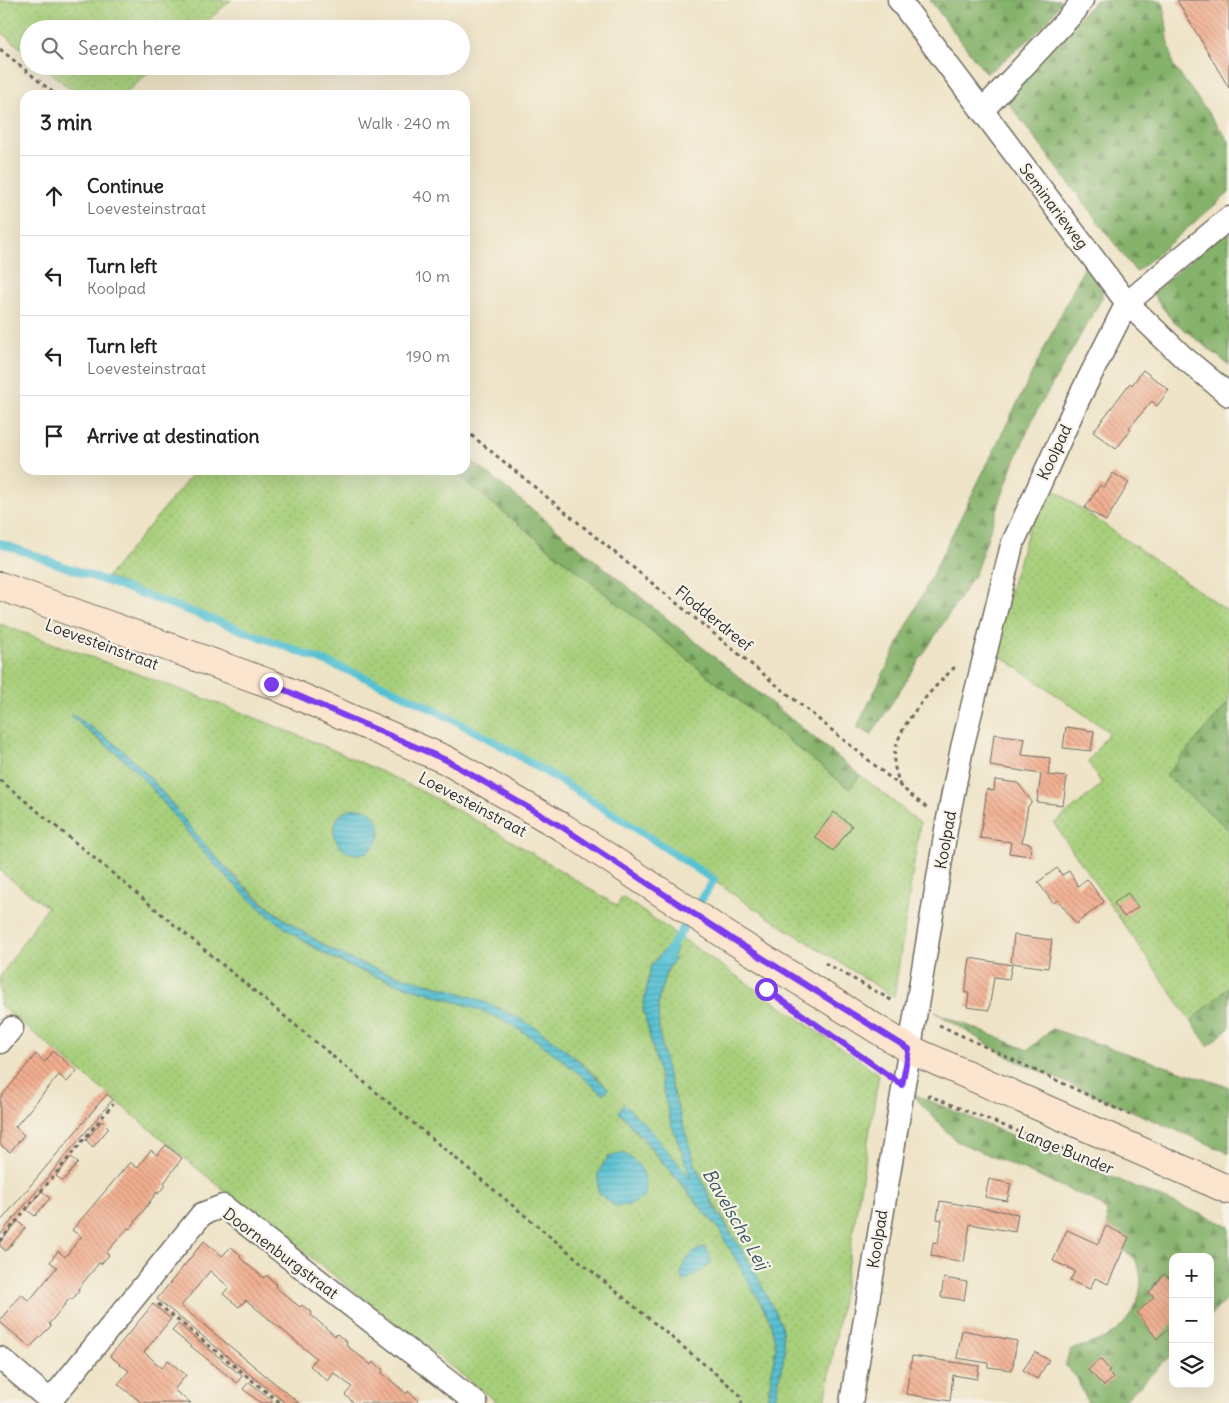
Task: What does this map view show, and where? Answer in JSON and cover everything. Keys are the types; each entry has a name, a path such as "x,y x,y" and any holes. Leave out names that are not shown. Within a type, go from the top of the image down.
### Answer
{"street":[{"name":"Seminarieweg","path":"899,0 1127,303 1182,356 1229,394"},
{"path":"982,111 1075,11 1082,0"},
{"path":"1127,303 1229,218"},
{"name":"Koolpad","path":"851,1403 902,1085 916,1014 947,824 962,748 1012,545 1079,398 1127,303"},
{"name":"Loevesteinstraat","path":"0,586 271,684 446,760 562,827 732,939 909,1049"},
{"name":"Lange Bunder","path":"909,1049 1229,1190"},
{"name":"Doornenburgstraat","path":"52,1402 202,1214 223,1206 476,1403"},
{"path":"0,1358 52,1402"}],"path":[{"path":"0,49 20,65"},
{"path":"32,75 50,90"},
{"name":"Flodderdreef","path":"470,434 947,824"},
{"path":"900,787 894,760 897,738 934,687 990,634"},
{"path":"0,780 723,1380 739,1394 742,1403"},
{"path":"916,1014 1132,1116"},
{"path":"814,1023 902,1085"},
{"name":"Lange Bunder","path":"902,1085 1094,1162"},
{"path":"0,1241 113,1104"},
{"path":"140,1290 280,1403"}],"green space":[{"path":"0,0 231,0 209,20 20,20 20,48 0,31"},
{"path":"930,0 1061,0 1055,11 1038,32 986,74"},
{"path":"1096,0 1161,0 1164,5 1173,65 1229,141 1229,193 1136,272 1003,96"},
{"path":"54,75 146,75 130,90 71,90"},
{"path":"1229,228 1229,365 1171,319 1152,293"},
{"path":"1086,264 1102,290 1102,298 1034,416 1011,470 975,574 871,735 857,727"},
{"path":"470,459 860,775 850,789 457,475 470,475"},
{"path":"192,475 457,475 849,789 860,775 920,823 894,997 749,905 648,836 480,733 327,663 107,577"},
{"path":"1043,482 1229,612 1229,702 1166,775 1229,830 1229,987 1191,1021 1054,824 1102,784 1088,762 1109,732 992,650"},
{"path":"0,624 215,702 374,768 474,819 617,906 622,897 879,1074 825,1403 774,1403 785,1351 726,1223 701,1179 663,1057 658,1013 662,984 675,959 672,956 673,947 668,954 664,950 651,966 643,1008 671,1123 692,1180 672,1159 619,1112 718,1228 770,1320 776,1347 767,1403 498,1403 204,1174 0,1005 0,977 47,907 0,871","holes":["72,716 129,756 154,782 204,844 230,872 287,921 335,951 370,968 463,994 509,1015 531,1027 572,1055 609,1089 603,1094 539,1042 511,1024 474,1008 359,970 337,961 300,939 240,890 200,848 132,767"]},
{"path":"1229,702 1229,830 1166,775"},
{"path":"1229,987 1229,1028 1208,1046 1191,1021"},
{"path":"935,1012 1028,1050 1052,1029 1229,1087 1229,1153 1012,1059"},
{"path":"911,1093 1229,1226 1229,1297 1214,1312 1214,1253 1169,1253 1169,1357 1122,1403 1088,1403 1077,1378 1065,1366 1070,1350 1100,1340 1111,1334 1130,1316 1141,1287 1139,1268 1134,1259 1116,1244 1111,1237 1107,1211 1093,1200 956,1141"}],"water":[{"path":"73,715 129,756 151,779 236,879 283,918 335,951 373,968 452,990 512,1014 557,1043 609,1089 603,1094 539,1042 496,1017 360,970 338,961 300,939 269,916 226,877 200,848 159,796 132,767 71,716"},
{"path":"357,808 370,812 376,818 380,831 376,844 370,850 357,854 344,850 338,844 334,831 338,818 344,812"},
{"path":"673,946 677,949 672,956 675,959 666,971 658,1003 659,1032 667,1072 695,1164 713,1205 753,1268 781,1324 785,1351 774,1403 767,1403 776,1347 770,1320 718,1228 619,1112 624,1104 644,1123 691,1178 671,1123 643,1008 651,966 664,950 668,953"},
{"path":"624,1153 642,1171 645,1182 645,1197 629,1205 614,1206 598,1192 598,1173 608,1157"},
{"path":"705,1247 710,1254 711,1264 685,1281 681,1278 681,1273 687,1259"}],"building":[{"path":"1177,0 1229,0 1229,88"},
{"path":"1143,370 1169,390 1157,406 1152,401 1129,428 1131,430 1116,449 1093,432 1130,383 1132,385"},
{"path":"1113,473 1129,483 1106,521 1085,508 1100,485 1104,488"},
{"path":"1066,727 1094,731 1091,751 1063,748"},
{"path":"994,734 1025,738 1022,755 1050,758 1048,775 1067,777 1063,805 1037,802 1041,774 990,766"},
{"path":"995,780 1018,783 1032,802 1028,806 1022,842 1031,844 1030,856 1009,853 1011,842 980,838 987,789 994,791"},
{"path":"834,812 852,826 833,851 815,837"},
{"path":"1057,868 1062,875 1069,871 1078,886 1087,879 1104,902 1076,924 1058,900 1053,903 1038,882"},
{"path":"1128,893 1138,907 1124,917 1114,903"},
{"path":"1014,935 1052,940 1048,968 1011,963"},
{"path":"970,958 1012,965 1009,979 994,977 989,1010 967,1007 969,993 965,993"},
{"path":"53,1051 77,1071 67,1082 59,1075 15,1127 24,1135 10,1152 0,1145 0,1098 36,1054 45,1062"},
{"path":"107,1094 113,1099 0,1235 0,1222"},
{"path":"102,1121 109,1128 93,1147 86,1140"},
{"path":"166,1145 182,1158 164,1183 166,1184 158,1194 157,1192 130,1229 128,1228 106,1253 109,1255 101,1264 99,1263 78,1289 79,1291 72,1300 70,1298 49,1324 51,1326 30,1347 0,1320 21,1294 29,1301 57,1267 50,1262 58,1251 65,1257 81,1237 72,1230 130,1162 137,1168 151,1150 157,1155"},
{"path":"71,1157 78,1163 63,1181 56,1176"},
{"path":"989,1179 1011,1184 1007,1201 985,1197"},
{"path":"42,1191 50,1198 35,1216 27,1210"},
{"path":"940,1201 1018,1214 1015,1232 970,1224 964,1262 931,1256 933,1242 938,1243 942,1220 937,1219"},
{"path":"18,1221 25,1228 6,1251 0,1246 0,1242"},
{"path":"1106,1226 1129,1237 1108,1284 1095,1278 1090,1289 1070,1281 1075,1271 1053,1261 1067,1230 1098,1244"},
{"path":"204,1241 222,1256 231,1247 241,1255 240,1258 264,1278 266,1275 276,1284 275,1287 300,1307 302,1305 312,1313 311,1315 335,1336 337,1334 347,1342 346,1345 371,1365 373,1362 383,1370 382,1373 407,1394 408,1391 418,1400 417,1403 354,1403 345,1395 352,1387 334,1373 328,1381 310,1366 316,1358 246,1300 239,1307 223,1294 229,1287 210,1271 181,1306 299,1403 285,1403 157,1299"},
{"path":"1164,1274 1169,1278 1169,1328 1157,1339 1137,1313 1154,1297 1149,1293"},
{"path":"944,1278 967,1282 964,1300 941,1297"},
{"path":"153,1304 171,1319 144,1352 162,1368 168,1360 186,1375 174,1390 191,1403 142,1403 118,1384 129,1371 110,1356"},
{"path":"178,1324 242,1376 237,1383 172,1331"},
{"path":"962,1330 1017,1341 1012,1370 988,1367 988,1363 957,1358"},
{"path":"1035,1352 1049,1360 1037,1379 1023,1370"},
{"path":"912,1356 979,1366 977,1379 953,1375 950,1401 906,1394"},
{"path":"1100,1359 1110,1370 1107,1372 1113,1378 1104,1386 1088,1370"},
{"path":"249,1382 273,1401 271,1403 261,1403 243,1389"}],"waterway":[{"path":"0,543 315,657 359,675 406,696 497,743 585,796 714,880 663,960"}],"route":[{"path":"271,684 446,760 562,827 732,939 909,1049 902,1085 766,989"}],"water label":[{"name":"Bavelsche Leij","path":"736,1219"}]}
